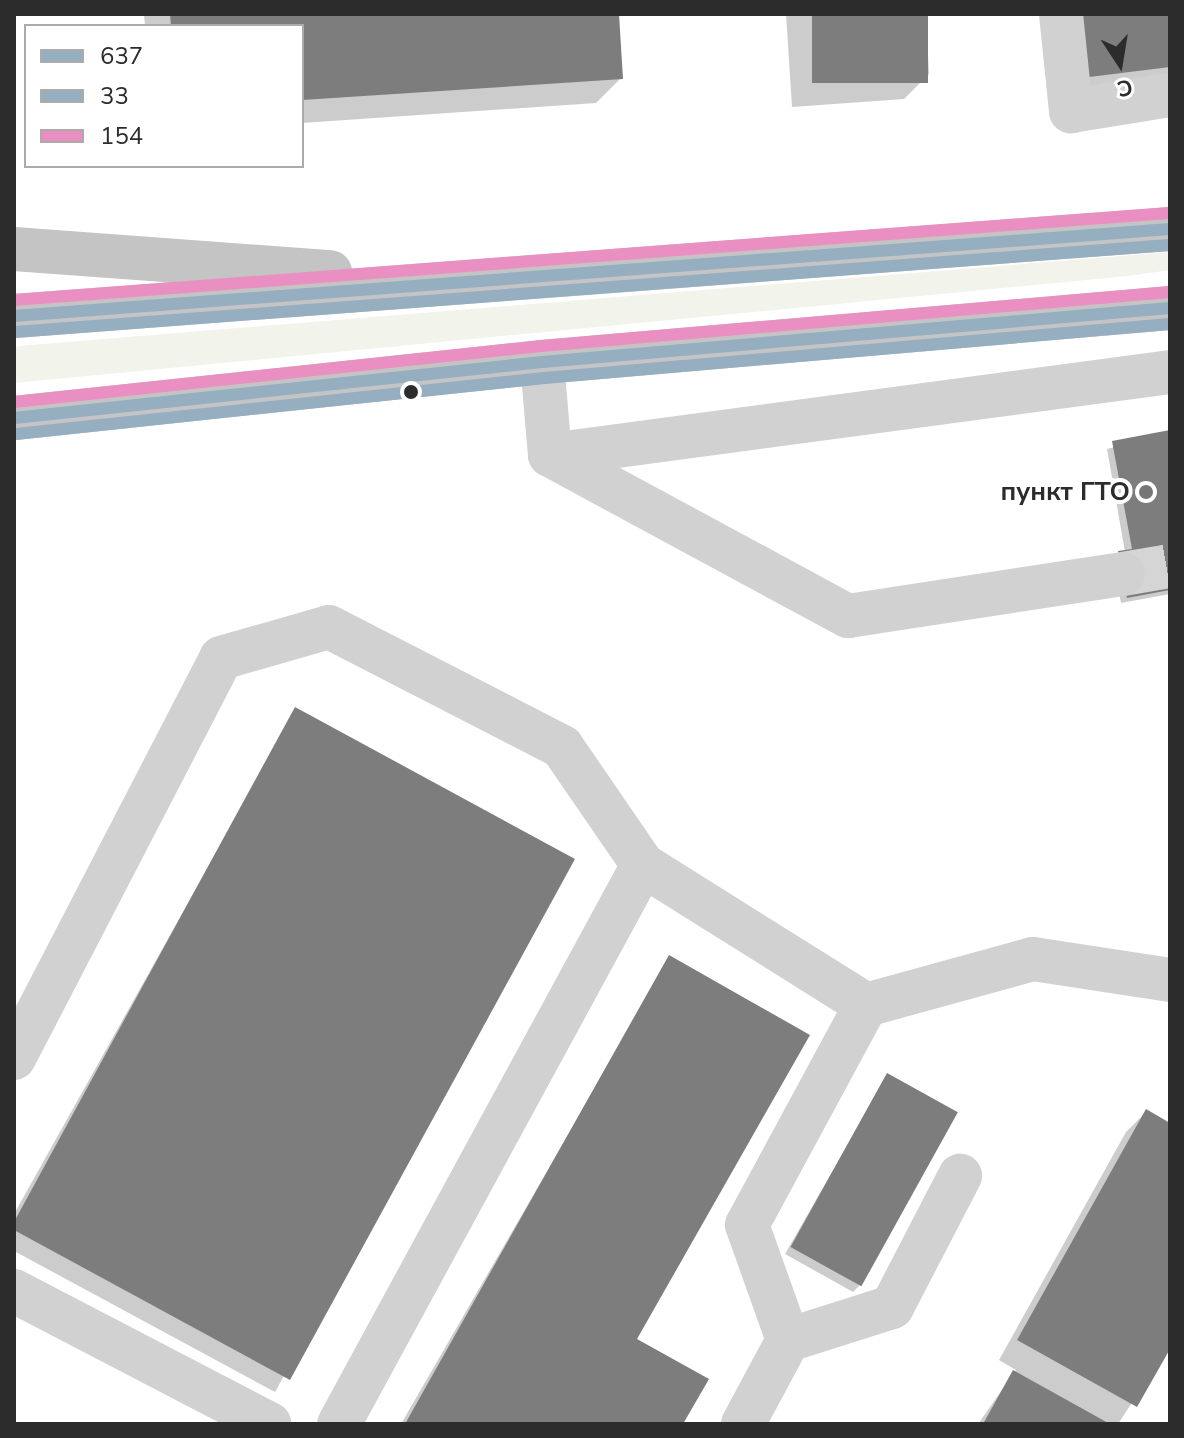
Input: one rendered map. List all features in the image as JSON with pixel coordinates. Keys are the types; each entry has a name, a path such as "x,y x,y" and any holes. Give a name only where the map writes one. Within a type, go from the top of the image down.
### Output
{"main road":[{"path":"14,316 1170,229"},
{"path":"14,249 472,282"},
{"path":"14,418 542,362 1170,308"}],"lane":[{"path":"1061,14 1071,111 1170,95"},
{"path":"542,362 550,455"},
{"path":"550,455 1170,372"},
{"path":"550,455 848,616 1123,574"},
{"path":"14,1058 221,658 329,627 562,747 643,865 866,1005"},
{"path":"339,1424 643,865"},
{"path":"788,1340 747,1225 866,1005 1033,959 1170,980"},
{"path":"743,1424 788,1340 892,1307 960,1176"},
{"path":"14,1291 269,1424"}],"shaded area":[{"path":"1170,252 1170,270 1128,276 14,383 14,347 30,345"}],"building":[{"path":"170,14 619,14 623,79 304,100 304,24 171,24"},
{"path":"812,14 928,14 928,83 812,83"},
{"path":"1082,14 1170,14 1170,67 1089,77"},
{"name":"пункт ГТО","path":"1170,430 1170,590 1127,598 1118,551 1132,549 1112,441"},
{"path":"295,707 575,859 290,1380 14,1230 14,1222"},
{"path":"669,955 810,1035 637,1339 709,1379 683,1424 405,1424"},
{"path":"887,1073 958,1112 861,1286 791,1247"},
{"path":"1146,1109 1170,1123 1170,1349 1137,1407 1017,1340"},
{"path":"1013,1370 1110,1424 983,1424"}],"tunnel":[{"path":"1123,574 1170,566"}],"transit line":[{"name":"154","path":"14,300 1169,213"},
{"name":"637","path":"14,316 1170,229"},
{"name":"33","path":"15,332 1170,245"},
{"name":"154","path":"14,402 541,346 1169,292"},
{"name":"637","path":"14,418 542,362 1170,308"},
{"name":"33","path":"16,434 544,378 1170,324"}],"place":[{"name":"пункт ГТО","path":"1146,492"}]}
